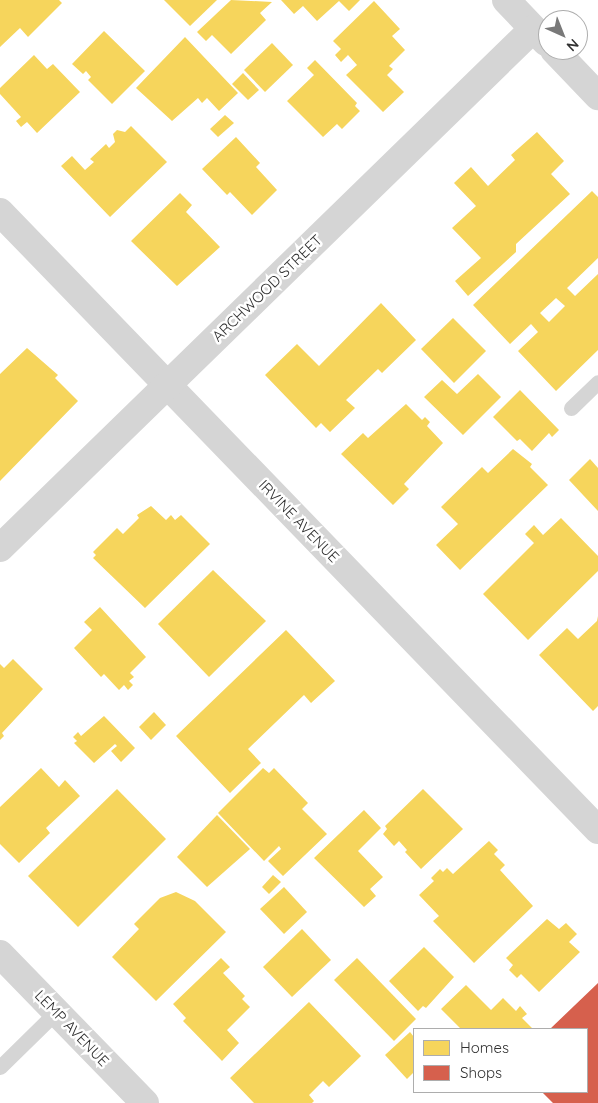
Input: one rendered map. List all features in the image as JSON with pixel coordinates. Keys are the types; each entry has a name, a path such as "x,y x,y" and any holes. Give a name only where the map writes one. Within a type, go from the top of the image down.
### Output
{"street":[{"path":"506,0 538,33"},
{"name":"ARCHWOOD STREET","path":"0,548 168,385 538,39"},
{"path":"564,60 598,96"},
{"name":"IRVINE AVENUE","path":"0,212 598,830"},
{"name":"LEMP AVENUE","path":"0,954 145,1103"}],"lane":[{"path":"571,408 598,382"},
{"path":"0,1067 56,1012"}],"building: Homes":[{"path":"0,0 59,0 62,3 28,37 20,28 0,47"},
{"path":"164,0 217,0 190,26"},
{"path":"231,0 272,2 260,13 266,20 231,54 212,35 206,41 197,32"},
{"path":"281,0 360,0 349,11 339,1 317,21 303,6 294,14"},
{"path":"374,1 400,29 392,36 405,50 389,66 393,69 387,75 404,92 383,112 346,75 357,65 348,55 341,62 335,55 341,49 333,41"},
{"path":"104,31 145,71 112,104 88,80 91,77 86,71 83,74 72,64"},
{"path":"185,37 238,93 219,111 207,98 202,103 198,98 172,121 136,88"},
{"path":"272,43 293,65 265,92 244,70"},
{"path":"34,55 47,69 53,64 80,92 37,133 27,122 21,127 16,121 21,117 0,94 0,88"},
{"path":"315,60 357,103 355,106 360,111 342,129 337,124 323,137 287,101 314,75 307,68"},
{"path":"243,73 259,90 248,100 232,84"},
{"path":"225,115 234,123 218,137 210,129"},
{"path":"131,126 167,162 110,217 61,166 72,156 85,170 94,162 90,159 106,144 109,148 115,142 113,134 117,130 125,132"},
{"path":"537,132 564,161 551,174 570,194 516,244 516,252 468,296 455,281 481,258 452,228 476,206 454,183 471,167 488,186 515,160 511,155"},
{"path":"236,137 260,163 256,167 277,190 252,215 230,192 227,195 202,169"},
{"path":"592,191 598,197 598,258 567,288 575,296 598,274 598,350 556,391 518,351 538,332 531,324 510,344 473,305","holes":["556,298 565,306 549,322 540,313"]},
{"path":"180,193 192,205 186,212 220,247 177,286 131,241"},
{"path":"381,303 416,340 382,373 378,369 346,400 355,408 330,432 321,423 316,428 265,375 297,344 319,366"},
{"path":"453,318 486,351 454,383 421,349"},
{"path":"27,348 58,375 55,378 78,401 0,481 0,374"},
{"path":"478,374 501,397 463,435 424,397 442,380 457,394"},
{"path":"520,390 559,430 552,437 549,433 532,451 520,439 517,441 493,417"},
{"path":"406,404 422,420 425,417 430,422 427,426 443,443 404,484 409,489 393,505 341,454 363,433 368,438"},
{"path":"513,449 532,464 530,467 548,485 460,570 436,545 458,524 441,507 482,467 488,473"},
{"path":"590,459 598,468 598,511 569,480"},
{"path":"151,506 166,520 171,515 175,520 181,515 210,544 145,608 93,558 96,555 93,552 117,528 123,534 139,518 137,515"},
{"path":"561,518 598,556 598,571 528,640 483,594 534,543 525,534 534,525 543,535"},
{"path":"213,570 266,621 209,677 158,624"},
{"path":"100,607 146,657 130,673 134,677 129,681 133,685 128,690 124,685 119,690 104,674 101,677 74,648 92,630 84,622"},
{"path":"598,616 598,706 593,711 539,655 567,628 578,639 597,621"},
{"path":"286,630 335,681 311,703 304,695 248,749 261,763 230,793 176,736"},
{"path":"13,659 43,689 2,733 4,736 0,740 0,664 4,668"},
{"path":"154,712 166,725 151,740 139,727"},
{"path":"104,716 135,748 121,762 111,751 117,746 115,744 94,763 74,743 77,741 73,737 78,732 81,736"},
{"path":"41,768 59,787 65,780 80,796 46,828 50,833 19,863 0,844 0,807"},
{"path":"263,768 269,773 274,768 308,803 302,809 327,834 283,876 268,861 281,849 279,846 264,861 218,813"},
{"path":"117,789 166,839 78,927 28,876"},
{"path":"423,789 463,829 421,869 405,852 407,850 399,841 394,846 383,834 387,829 385,826"},
{"path":"364,810 381,828 358,851 383,877 370,889 376,896 364,907 314,858"},
{"path":"217,815 250,849 207,887 177,857"},
{"path":"489,841 498,850 494,854 505,865 500,870 533,906 474,963 433,921 439,916 419,895 434,881 431,878 440,869 443,872 447,868 453,874"},
{"path":"273,875 281,882 269,894 262,887"},
{"path":"284,887 307,912 284,934 260,909"},
{"path":"176,892 195,901 226,932 156,1001 112,957 139,929 134,924 160,898"},
{"path":"547,919 559,929 566,923 577,934 569,942 580,952 539,992 521,974 517,978 509,970 513,965 506,958"},
{"path":"302,929 331,960 292,997 263,967"},
{"path":"424,947 454,977 426,1008 423,1006 418,1011 389,981"},
{"path":"221,958 230,967 223,973 245,996 242,999 250,1007 227,1030 239,1043 222,1061 183,1021 186,1018 173,1004"},
{"path":"357,958 416,1019 394,1041 334,980"},
{"path":"466,985 491,1010 503,998 516,1011 520,1006 527,1014 522,1018 532,1028 460,1028 441,1009"},
{"path":"309,1002 361,1056 329,1087 323,1081 309,1095 314,1101 312,1103 254,1103 230,1078"},
{"path":"410,1032 413,1036 413,1073 407,1079 385,1055"}],"building: Shops":[{"path":"598,983 598,1103 553,1103 543,1093 588,1093 588,1028 551,1028"}]}
